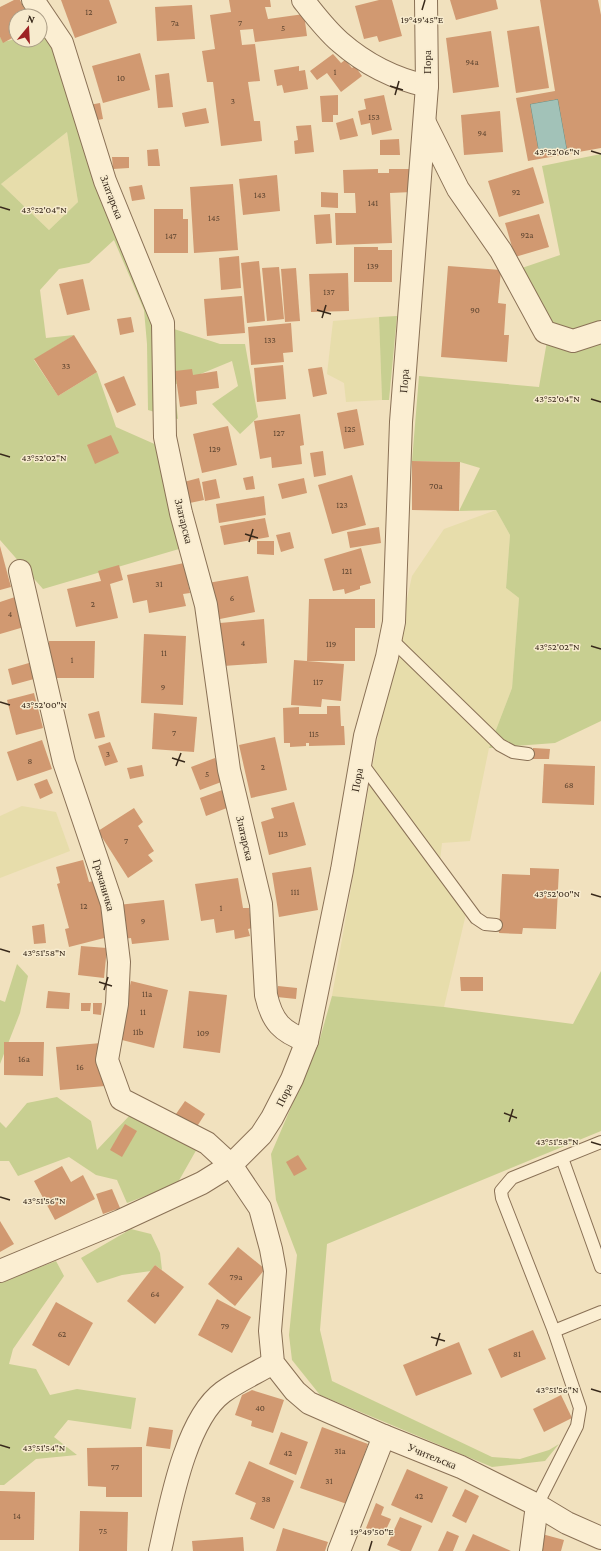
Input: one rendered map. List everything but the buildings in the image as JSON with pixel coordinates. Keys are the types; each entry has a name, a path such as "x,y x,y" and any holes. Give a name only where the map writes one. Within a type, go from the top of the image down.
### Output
{"street":[{"name":"Златарска","path":"33,0 62,43 105,181 163,323 165,438 182,513 206,605 229,770 261,904 266,995 269,1009 276,1022 285,1031 307,1041"},
{"path":"302,0 339,41 361,58 410,82 427,86"},
{"name":"Пора","path":"0,1271 120,1221 202,1183 231,1165 261,1135 272,1118 292,1080 307,1041 340,878 360,761 370,714 391,639 396,601 401,422 427,86 426,0"},
{"name":"Пора","path":"425,123 458,189 501,251 545,332 573,341 601,332"},
{"name":"Грачаничка","path":"20,571 64,762 112,904 119,962 117,1004 107,1060 121,1099 207,1143 231,1165"},
{"path":"160,1551 183,1460 196,1426 214,1400 222,1392 272,1363 270,1331 275,1271 271,1249 260,1208 231,1165"},
{"name":"Учитељска","path":"272,1363 294,1392 309,1402 384,1436 461,1467 537,1506 566,1523 601,1538"},
{"path":"339,1551 384,1436"},
{"path":"531,1551 537,1506"}],"lane":[{"path":"391,639 500,745 513,752 528,754"},
{"name":"Пора","path":"360,761 476,918 485,924 496,925"},
{"path":"537,1506 579,1419 578,1400 554,1331 502,1198 501,1191 512,1178 601,1142"},
{"path":"562,1158 601,1267"},
{"path":"554,1331 601,1312"}],"shaded area":[{"path":"67,132 78,202 49,230 1,184"},
{"path":"379,317 382,400 346,402 344,383 327,374 333,321"},
{"path":"496,510 510,535 506,588 519,598 512,688 489,748 470,841 442,843 438,879 470,897 444,1007 332,996 381,718 412,576 444,529"},
{"path":"22,806 56,812 70,851 0,878 0,816"}],"green space":[{"path":"0,37 3,42 8,41 8,48 48,48 48,38 171,328 220,344 245,344 258,417 240,434 212,404 238,386 232,361 174,385 178,419 148,410 147,344 144,310 114,240 89,263 59,269 40,290 46,338 74,335 34,360 58,396 97,372 116,427 159,446 179,549 43,589 0,540","holes":["67,132 78,202 49,230 1,184"]},
{"path":"601,154 601,721 555,743 489,748 512,688 519,598 506,588 510,535 496,510 459,511 480,468 460,462 412,461 419,376 539,387 550,324 519,269 560,255 542,166"},
{"path":"397,316 389,400 382,400 379,317"},
{"path":"17,964 28,976 20,1013 0,1064 0,1000 5,1002"},
{"path":"601,971 601,1131 327,1244 320,1330 332,1381 492,1457 520,1459 549,1450 559,1444 545,1461 492,1467 320,1395 292,1360 289,1335 297,1255 276,1200 271,1154 319,1042 332,996 444,1007 573,1024"},
{"path":"57,1097 91,1121 97,1150 131,1114 198,1147 177,1184 127,1203 117,1180 96,1175 69,1157 18,1176 9,1161 0,1161 0,1122 6,1128 27,1103"},
{"path":"131,1229 151,1234 160,1253 162,1270 155,1265 151,1271 122,1275 97,1283 81,1258"},
{"path":"56,1261 64,1276 13,1349 9,1364 36,1369 50,1395 77,1389 136,1398 131,1429 68,1420 54,1437 77,1455 36,1459 4,1485 0,1485 0,1283"}],"water":[{"path":"558,99 567,149 539,154 530,104"}]}
